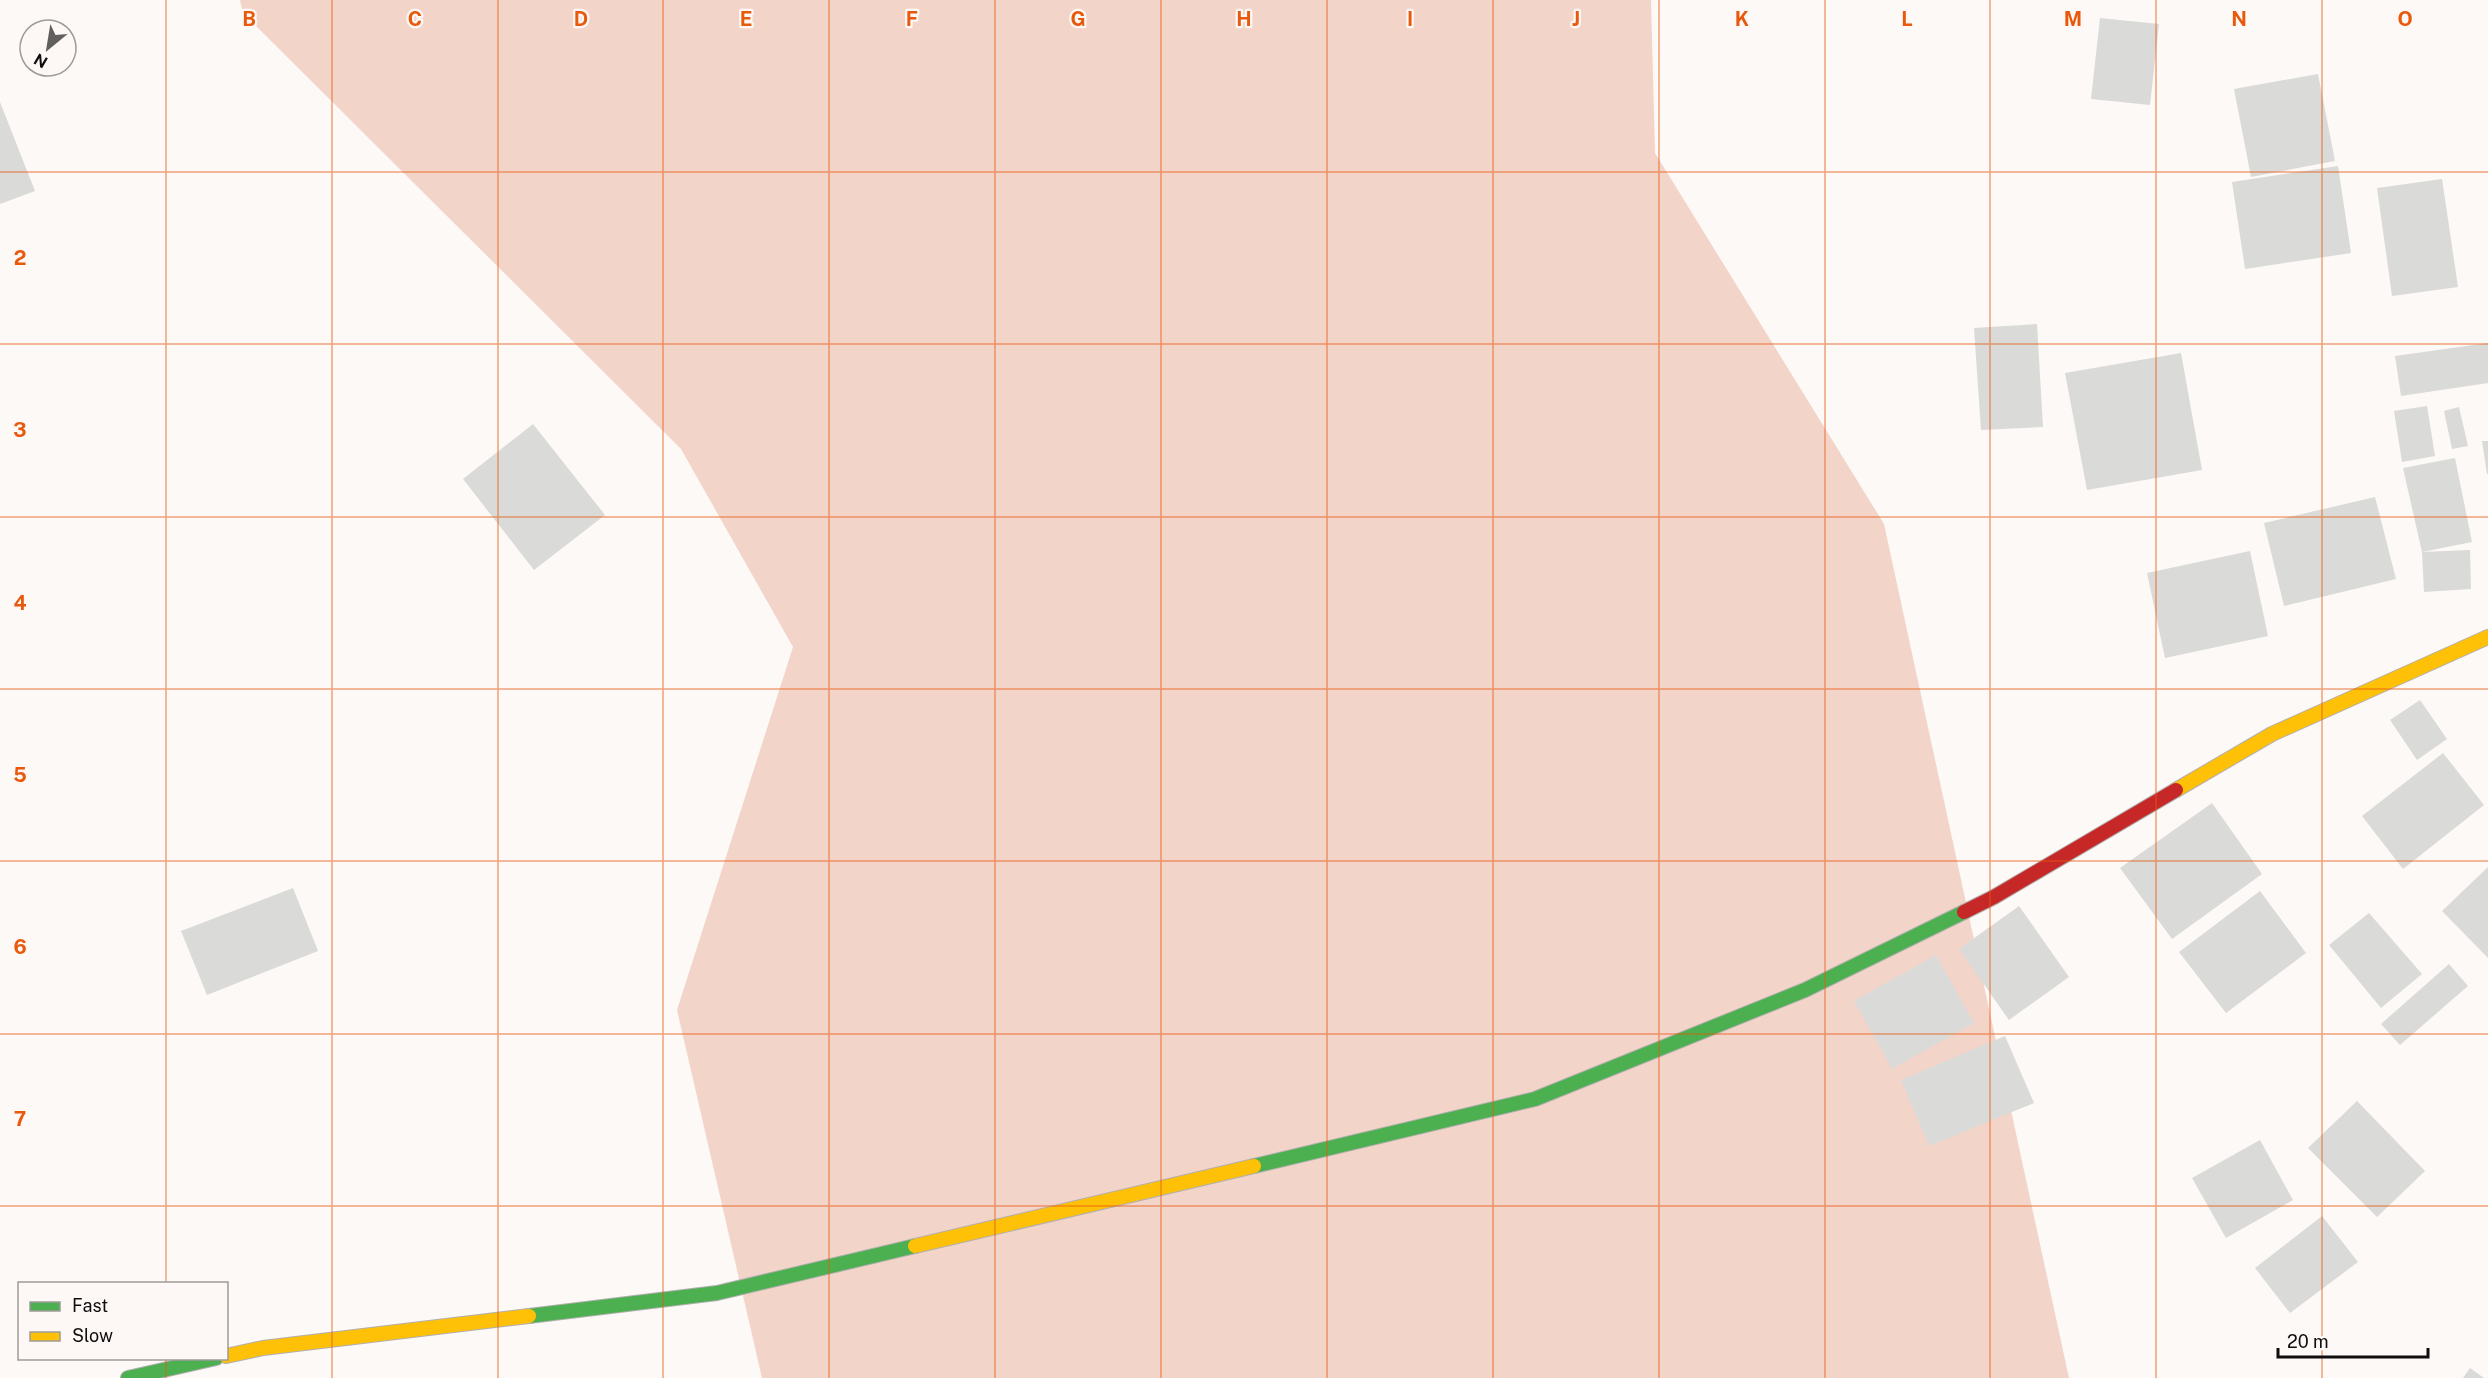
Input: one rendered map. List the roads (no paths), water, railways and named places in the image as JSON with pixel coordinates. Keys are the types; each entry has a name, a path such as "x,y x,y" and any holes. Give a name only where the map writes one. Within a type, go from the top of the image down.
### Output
{"street":[{"path":"228,1356 263,1348 717,1293 1535,1099 1805,990 1994,897 2272,734 2488,637"},
{"path":"128,1378 211,1360"}]}
